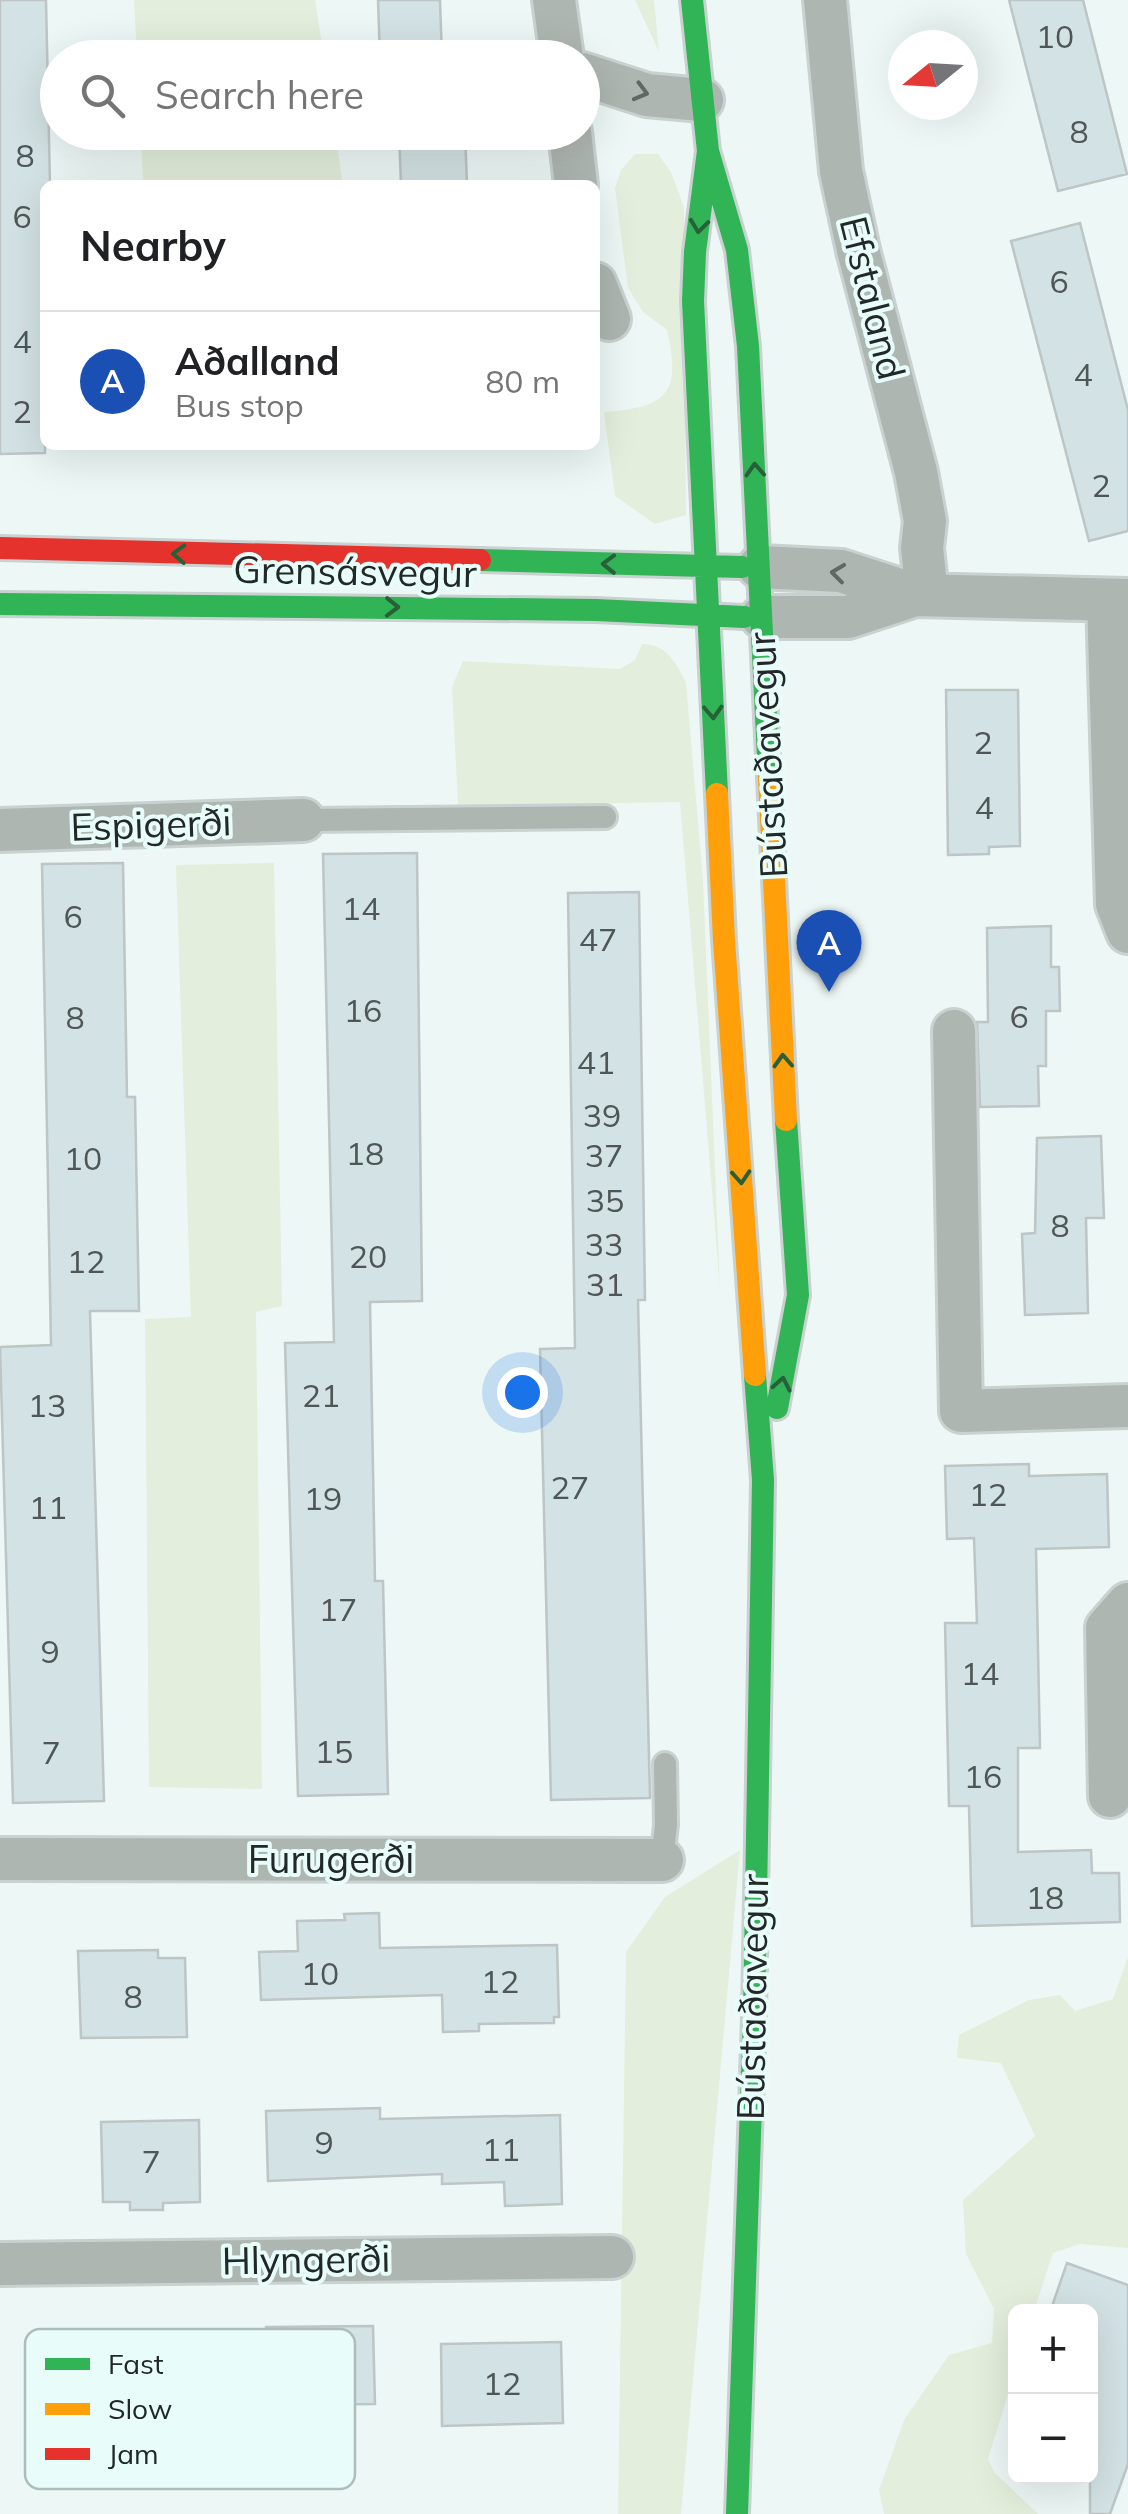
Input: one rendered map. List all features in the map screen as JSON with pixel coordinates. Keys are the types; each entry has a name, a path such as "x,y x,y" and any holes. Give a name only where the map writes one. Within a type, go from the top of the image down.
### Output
{"main road":[{"name":"Bústaðavegur","path":"692,0 708,152 736,250 748,346 798,1295 763,1480"},
{"name":"Bústaðavegur","path":"708,152 694,301 724,940 763,1480 754,2016 736,2514"},
{"name":"Grensásvegur","path":"0,548 759,567"},
{"name":"Grensásvegur","path":"0,604 577,610 762,618"}],"street":[{"path":"554,0 560,40"},
{"name":"Efstaland","path":"825,0 841,171 925,520 921,595"},
{"path":"600,80 648,95 702,100"},
{"path":"572,150 575,180"},
{"path":"759,567 841,572 921,595 1118,600 1117,904 1128,932"},
{"path":"762,618 848,617 921,595"},
{"name":"Espigerði","path":"0,830 303,820"},
{"path":"954,1032 961,1411 1128,1406"},
{"path":"1110,1796 1107,1628 1128,1604"},
{"name":"Furugerði","path":"0,1859 662,1860"},
{"name":"Hlyngerði","path":"0,2264 612,2257"}],"lane":[{"path":"303,820 605,817"},
{"path":"662,1860 666,1764"}],"green space":[{"path":"134,0 315,0 321,40 136,40"},
{"path":"635,0 654,0 659,52"},
{"path":"142,150 338,150 342,180 143,180"},
{"path":"635,154 658,154 671,172 684,207 686,515 655,524 615,496 604,412 655,401 664,394 672,370 667,330 643,312 628,288 615,188 621,170"},
{"path":"642,644 664,651 686,682 703,881 720,1289 680,802 458,806 452,687 463,661 620,669 635,660"},
{"path":"274,863 282,1306 256,1312 262,1789 149,1787 145,1319 191,1317 176,865"},
{"path":"740,1850 681,2514 618,2514 626,1952 665,1897"},
{"path":"1128,1957 1128,2248 1080,2244 1053,2253 1036,2304 1008,2304 1008,2395 988,2459 994,2472 1038,2514 884,2514 879,2490 904,2420 949,2355 992,2343 994,2309 966,2254 963,2200 1035,2136 1001,2063 957,2058 959,2035 1029,2000 1060,1995 1075,2011 1113,1999"}],"building":[{"path":"0,0 46,0 47,40 40,40 40,150 49,150 50,180 40,180 40,450 45,453 0,454"},
{"path":"378,0 440,0 441,40 379,40"},
{"path":"1009,0 1083,0 1127,174 1058,191"},
{"path":"400,150 466,150 467,180 401,180"},
{"path":"1080,223 1128,410 1128,531 1089,541 1011,241"},
{"path":"946,690 1018,690 1020,846 989,847 989,854 948,855"},
{"path":"417,853 422,1301 370,1302 375,1581 383,1581 388,1794 298,1796 285,1343 334,1342 323,854"},
{"path":"123,863 127,1097 135,1097 139,1311 90,1311 104,1801 13,1803 0,1347 51,1345 42,864"},
{"path":"639,892 645,1300 638,1300 650,1798 551,1800 540,1349 575,1348 568,893"},
{"path":"1051,926 1051,967 1059,967 1060,1011 1046,1011 1046,1066 1038,1066 1039,1106 980,1107 977,1022 988,1022 987,928"},
{"path":"1101,1136 1104,1218 1086,1218 1088,1313 1025,1315 1022,1234 1035,1233 1037,1138"},
{"path":"1029,1464 1029,1476 1107,1474 1109,1547 1036,1549 1040,1748 1018,1748 1018,1852 1091,1850 1092,1873 1119,1873 1120,1922 972,1926 969,1806 949,1806 945,1623 977,1623 974,1538 947,1539 945,1466"},
{"path":"379,1913 380,1948 557,1945 559,2017 554,2017 554,2023 479,2024 479,2031 443,2032 442,1995 261,2000 259,1952 298,1951 297,1921 345,1920 344,1914"},
{"path":"158,1950 158,1958 185,1958 187,2037 81,2038 78,1951"},
{"path":"380,2108 380,2119 560,2115 562,2204 505,2206 504,2182 442,2184 442,2174 268,2181 266,2111"},
{"path":"199,2120 200,2202 163,2203 163,2210 130,2210 130,2202 103,2202 101,2122"},
{"path":"1067,2263 1128,2285 1128,2464 1110,2514 1090,2514 1090,2484 1098,2484 1098,2304 1053,2304"},
{"path":"373,2326 375,2404 355,2404 355,2329 266,2327"},
{"path":"561,2342 563,2423 442,2426 441,2344"}],"traffic: fast":[{"path":"692,0 708,151 737,250 748,346 769,778"},
{"path":"708,151 693,301 717,794"},
{"path":"480,560 742,567"},
{"path":"0,604 596,610 744,617"},
{"path":"777,1408 798,1295 786,1120"},
{"path":"737,2514 754,2017 763,1480 755,1375"}],"traffic: slow":[{"path":"769,778 786,1120"},
{"path":"717,794 755,1375"}],"traffic: jam":[{"path":"0,548 480,560"}],"place":[{"name":"Aðalland","path":"829,992"}]}
